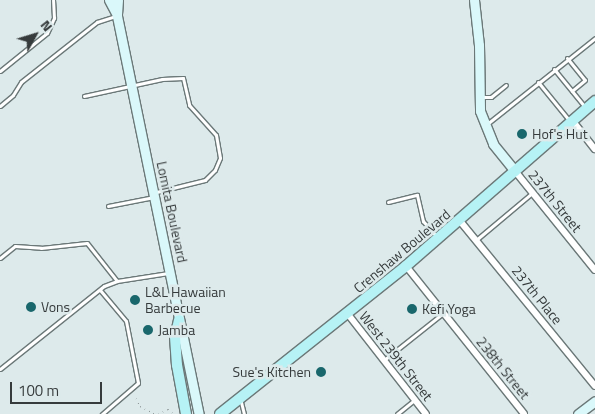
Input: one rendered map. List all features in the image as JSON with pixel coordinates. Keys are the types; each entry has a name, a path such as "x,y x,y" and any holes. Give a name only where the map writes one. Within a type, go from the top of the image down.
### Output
{"main road":[{"name":"Lomita Boulevard","path":"108,0 117,16"},
{"name":"Lomita Boulevard","path":"118,0 117,16 199,414"},
{"path":"474,0 480,111 493,144 515,171"},
{"name":"Crenshaw Boulevard","path":"220,414 439,239 595,101"},
{"path":"179,320 176,336 177,365 186,414"},
{"path":"578,414 595,400"}],"street":[{"path":"571,121 595,149"},
{"name":"237th Street","path":"515,171 595,270"},
{"name":"237th Place","path":"460,221 595,386"},
{"name":"238th Street","path":"406,266 524,414"},
{"name":"West 239th Street","path":"347,313 426,414"}],"lane":[{"path":"0,71 47,33 54,18 52,0"},
{"path":"0,106 13,96 21,82 97,22 117,16"},
{"path":"486,125 567,58 595,38"},
{"path":"567,58 585,80 572,92"},
{"path":"554,69 586,109"},
{"path":"84,96 162,79 183,78 189,105 214,131 218,142 220,158 215,170 205,180 108,206"},
{"path":"538,82 571,121"},
{"path":"480,97 491,97 506,85"},
{"path":"476,240 532,193"},
{"path":"388,202 416,195 423,221 439,239"},
{"path":"0,258 15,246 41,248 87,243 117,281"},
{"path":"0,369 100,290 117,281 170,272"},
{"path":"100,290 128,325 138,383 102,414"},
{"path":"384,360 443,312"},
{"path":"240,398 244,414"},
{"path":"397,414 415,400"}],"path":[{"path":"136,398 140,406 154,414"},
{"path":"158,414 168,409 174,414"}],"place":[{"name":"Hof's Hut","path":"522,134"},
{"name":"L&L Hawaiian Barbecue","path":"135,300"},
{"name":"Vons","path":"31,307"},
{"name":"Kefi Yoga","path":"412,309"},
{"name":"Jamba","path":"148,330"},
{"name":"Sue's Kitchen","path":"321,372"}]}
